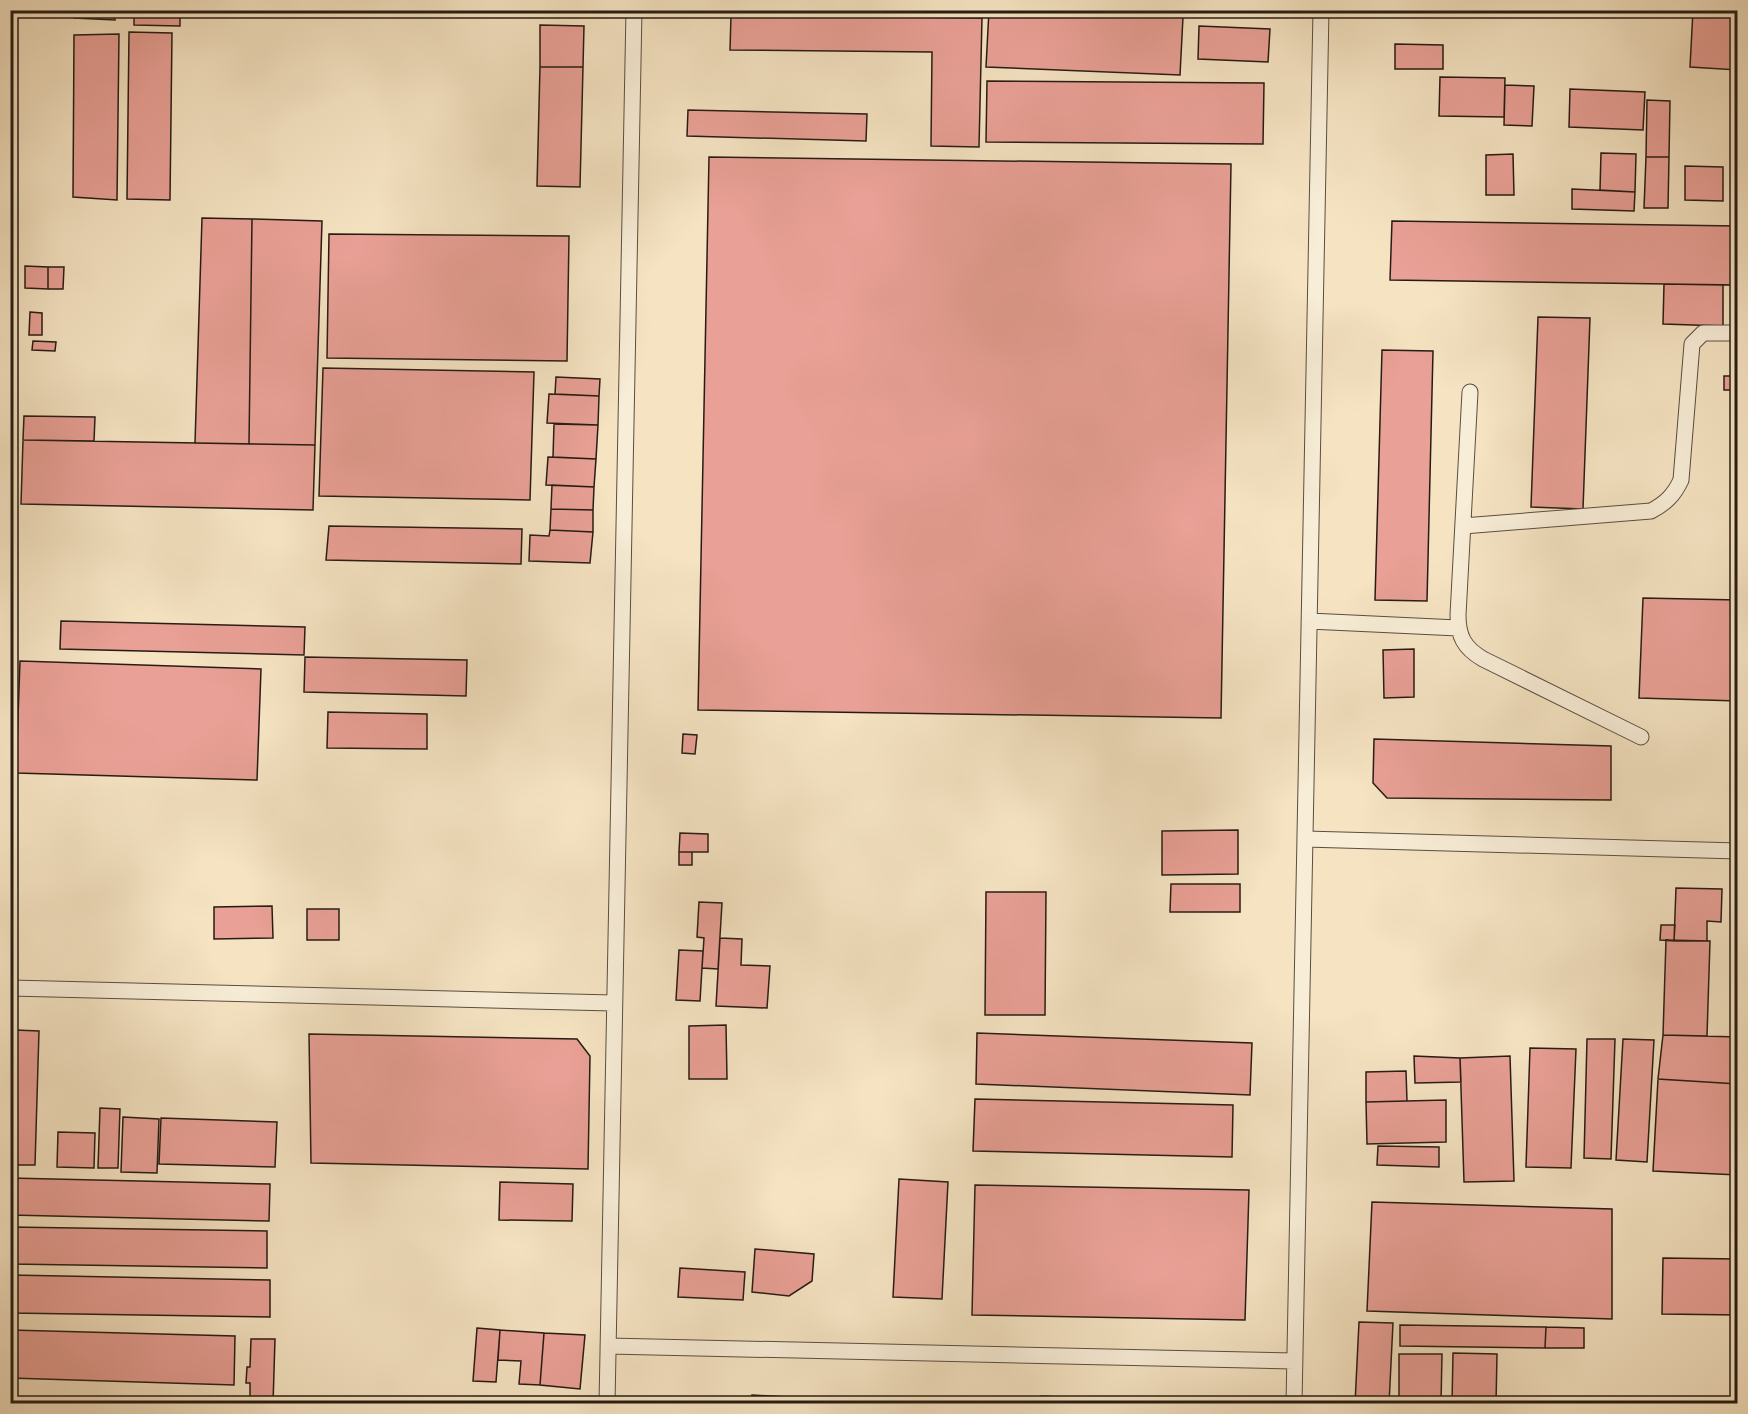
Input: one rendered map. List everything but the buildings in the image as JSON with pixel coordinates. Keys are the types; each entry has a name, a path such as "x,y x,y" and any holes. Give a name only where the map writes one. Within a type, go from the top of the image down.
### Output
{"lane":[{"path":"607,1404 634,10"},
{"path":"1294,1404 1321,10"},
{"path":"1463,526 1651,511 1664,504 1675,493 1681,480 1692,344 1703,333 1737,333"},
{"path":"1470,392 1458,628 1462,642 1471,652 1483,659 1641,737"},
{"path":"1309,621 1458,628"},
{"path":"1305,839 1737,851"},
{"path":"10,988 614,1003"},
{"path":"608,1346 1294,1360"}]}
